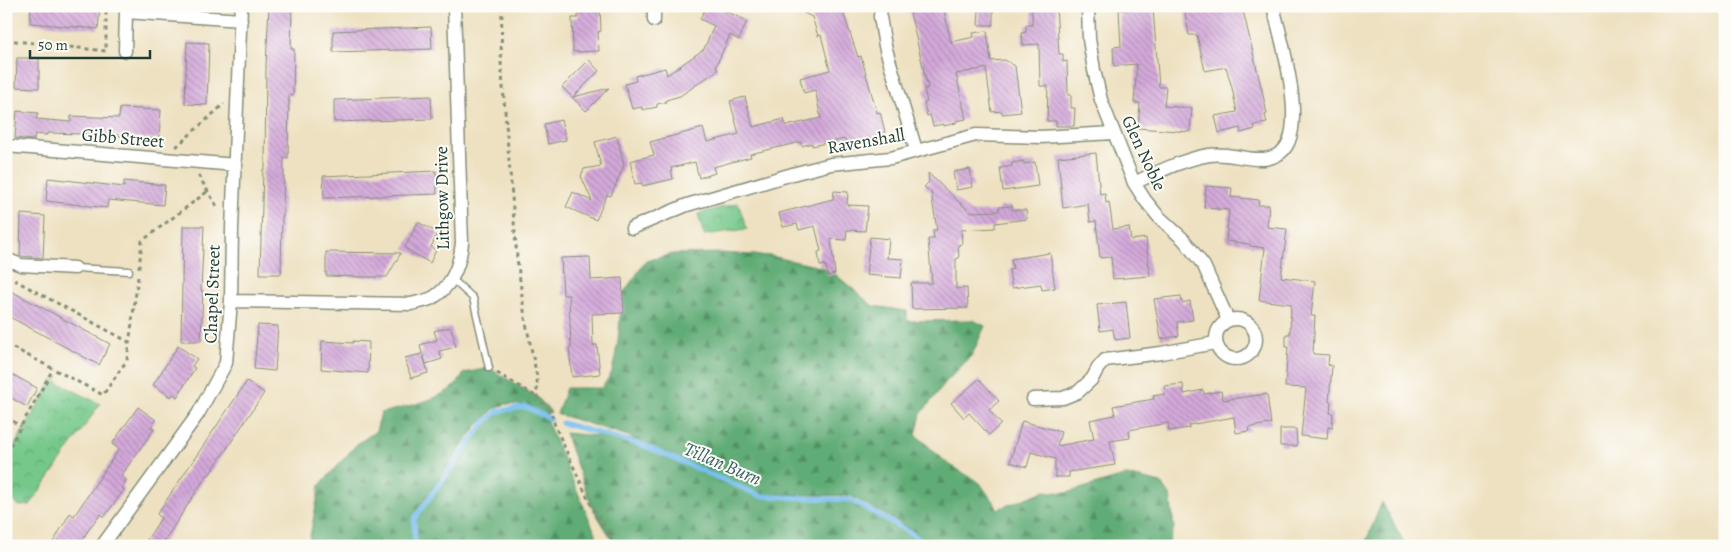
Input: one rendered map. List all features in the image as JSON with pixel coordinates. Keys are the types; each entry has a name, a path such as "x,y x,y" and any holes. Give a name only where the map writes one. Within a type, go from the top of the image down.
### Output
{"street":[{"name":"Chapel Street","path":"102,546 198,414 226,363 231,301 241,6"},
{"name":"Lithgow Drive","path":"231,301 411,304 434,297 452,279 460,260 462,243 454,6"},
{"path":"654,6 654,20"},
{"path":"881,6 880,17 885,46 916,150"},
{"name":"Glen Noble","path":"1088,6 1094,70 1101,100 1134,183 1158,216 1184,240 1204,266 1228,320"},
{"path":"1134,183 1173,166 1210,155 1264,159 1277,156 1285,150 1293,128 1293,100 1273,6"},
{"path":"125,51 126,12 241,20"},
{"name":"Ravenshall","path":"632,228 687,205 796,173 831,164 891,158 976,135 1040,136 1114,133"},
{"name":"Gibb Street","path":"6,146 236,165"},
{"path":"6,259 21,265 75,268"},
{"path":"1242,319 1253,327 1256,340 1252,352 1241,359 1234,360 1222,354 1216,343 1218,329 1228,320 1242,319"},
{"path":"1033,400 1063,398 1078,392 1092,379 1105,360 1161,353 1216,343"}],"lane":[{"path":"75,268 129,271"},
{"path":"452,279 473,298 489,368"}],"path":[{"path":"6,40 106,51 106,10 103,6"},
{"path":"502,6 501,62 517,258 525,318 537,377 538,397"},
{"path":"162,159 238,92"},
{"path":"190,161 232,228"},
{"path":"6,344 103,395 127,360 142,241 208,191"},
{"path":"6,276 129,342"},
{"path":"6,453 8,446 53,368"},
{"path":"489,368 538,397 551,412 555,426 589,501 616,546"},
{"path":"6,417 21,426"}],"green space":[{"path":"738,203 747,229 704,235 698,214"},
{"path":"721,253 771,256 829,269 873,306 907,311 907,321 973,320 985,326 972,355 945,383 921,414 916,435 947,463 980,483 998,509 1044,491 1066,493 1124,476 1161,483 1170,495 1174,528 1168,546 616,546 592,507 565,433 641,440 557,414 566,388 602,388 612,372 618,341 622,295 646,261 673,254","holes":["777,494 851,496 914,531 851,500"]},
{"path":"489,368 537,397 551,412 545,415 529,406 506,404 494,409 476,427 412,517 414,546 308,546 320,485 356,445 376,431 381,413 416,404 440,395 458,382 464,373"},
{"path":"53,380 100,404 30,505 20,506 6,497 6,460"},
{"path":"528,408 546,419 597,537 605,546 415,546 414,519 484,423 499,410"},
{"path":"1382,502 1406,546 1364,546"}],"building":[{"path":"31,6 100,8 98,29 30,23"},
{"path":"269,6 292,6 291,49 294,49 293,96 289,95 288,158 284,158 281,274 260,274"},
{"path":"578,6 600,6 601,31 598,32 599,51 573,52 572,18 578,18"},
{"path":"706,6 715,6 747,21 739,40 730,35 716,66 718,70 680,96 657,104 657,107 642,110 642,107 632,109 625,84 636,81 635,76 665,68 667,75 704,49 714,26 700,19"},
{"path":"790,6 841,6 858,57 861,56 877,113 880,112 885,132 883,133 884,136 848,144 845,139 812,146 812,143 802,146 801,142 750,154 751,157 713,167 715,173 699,178 695,162 671,168 673,179 642,186 642,183 635,184 630,161 654,155 650,142 703,128 707,142 739,134 730,101 745,97 753,127 784,119 786,126 821,118 815,90 804,93 800,78 830,70 821,35 818,36 812,17"},
{"path":"917,6 943,6 951,42 974,37 973,33 987,31 991,61 1005,60 1015,66 1021,112 1002,114 1002,111 992,112 986,68 956,74 966,119 944,126 944,124 933,126 930,115 927,116 924,103 927,102 924,89 928,88 909,8"},
{"path":"1032,6 1056,6 1059,54 1063,54 1063,62 1067,61 1068,95 1071,95 1071,108 1075,108 1074,126 1056,126 1056,121 1047,121 1048,86 1040,86 1039,44 1023,45 1022,33 1026,32 1026,25 1032,25"},
{"path":"1184,6 1242,6 1263,95 1267,123 1254,125 1255,129 1241,133 1240,128 1219,133 1215,116 1237,112 1232,88 1226,67 1205,71 1197,35 1189,35"},
{"path":"1153,8 1159,87 1166,87 1164,106 1192,108 1190,132 1138,128 1140,103 1134,103 1137,64 1114,66 1113,47 1121,46 1119,10"},
{"path":"979,10 993,11 993,25 978,25"},
{"path":"431,27 432,49 333,52 333,31"},
{"path":"187,42 209,43 207,105 185,104"},
{"path":"17,58 39,58 39,88 16,87"},
{"path":"589,60 599,71 573,97 609,88 586,111 562,87"},
{"path":"431,96 432,119 334,122 334,100"},
{"path":"120,108 161,110 159,139 119,135 47,133 47,135 35,134 34,140 15,138 17,111 38,113 36,119 71,122 71,116 119,118"},
{"path":"561,120 566,140 548,144 544,124"},
{"path":"617,136 624,165 611,196 607,195 596,220 566,207 573,192 592,201 581,176 584,169 601,166 595,142"},
{"path":"1096,153 1100,194 1105,193 1106,203 1109,202 1113,229 1129,227 1131,240 1146,238 1150,276 1113,279 1111,257 1100,258 1096,221 1090,222 1088,204 1063,208 1058,157"},
{"path":"1024,161 1024,164 1035,162 1038,186 1003,191 1000,168"},
{"path":"970,169 973,187 956,190 953,172"},
{"path":"436,171 437,194 324,198 323,176"},
{"path":"928,173 970,212 999,211 999,207 1012,206 1012,210 1026,210 1027,219 995,223 995,228 961,230 962,244 958,245 959,258 956,259 956,289 967,288 968,308 912,309 911,283 932,283 928,239 934,239 933,230 937,230 931,192 924,187 929,182"},
{"path":"48,178 124,187 124,181 165,185 163,205 108,200 107,208 46,201"},
{"path":"1206,186 1232,188 1231,197 1259,200 1258,205 1269,205 1267,227 1287,229 1281,277 1315,281 1311,316 1315,316 1313,354 1329,355 1328,365 1332,366 1329,402 1331,402 1330,413 1333,413 1332,428 1328,427 1327,439 1301,436 1306,388 1285,387 1288,347 1286,347 1286,334 1290,334 1291,304 1259,300 1265,248 1226,241 1229,210 1204,208"},
{"path":"834,191 848,192 847,205 868,206 865,231 847,230 846,240 831,239 835,274 828,276 825,265 820,266 818,252 821,251 815,226 799,230 797,224 783,227 779,213 833,199"},
{"path":"21,214 45,216 43,258 20,256"},
{"path":"418,222 438,233 431,247 436,250 430,263 405,248"},
{"path":"183,226 204,226 201,341 181,341"},
{"path":"870,237 889,239 887,258 903,259 901,278 866,275"},
{"path":"326,252 401,253 387,277 365,277 326,276"},
{"path":"1050,253 1055,288 1042,290 1041,284 1012,288 1009,270 1013,269 1011,259"},
{"path":"590,257 591,280 622,278 624,313 592,314 593,345 597,345 600,374 572,377 569,348 571,348 569,295 563,295 561,258"},
{"path":"11,291 110,344 99,365 6,315 6,300"},
{"path":"1181,296 1182,303 1190,301 1193,320 1177,322 1179,336 1161,339 1154,299"},
{"path":"1126,302 1130,338 1115,340 1113,329 1100,331 1097,305"},
{"path":"258,325 278,326 275,371 254,369"},
{"path":"451,327 456,347 439,351 442,359 426,364 423,355 428,373 411,378 405,358 422,354 420,345 437,340 434,331"},
{"path":"322,341 369,342 368,373 321,369"},
{"path":"178,346 197,359 192,366 195,368 177,397 173,394 171,397 153,385"},
{"path":"6,371 37,388 27,407 6,395"},
{"path":"979,379 999,401 989,410 1001,424 989,435 969,413 964,418 951,403"},
{"path":"247,381 264,393 161,546 143,546 161,518 157,514"},
{"path":"1183,384 1184,394 1203,390 1204,394 1221,391 1223,400 1267,394 1271,424 1249,427 1250,431 1236,433 1234,417 1189,425 1189,428 1169,431 1168,423 1129,430 1130,438 1110,441 1115,465 1069,472 1069,477 1055,477 1055,459 1031,452 1027,467 1010,462 1022,421 1061,432 1057,446 1094,439 1090,420 1115,415 1113,406 1154,399 1153,396 1165,394 1164,386"},
{"path":"138,407 156,420 151,427 154,429 121,476 126,480 122,488 124,490 104,517 101,514 91,526 78,546 51,546 70,513 74,516 119,449 112,444"},
{"path":"1280,429 1296,429 1297,446 1280,446"}],"waterway":[{"name":"Tillan Burn","path":"415,546 414,519 485,422 498,411 526,407 550,419"},
{"name":"Tillan Burn","path":"562,423 642,445 761,496 851,500 914,535 924,546"}]}
